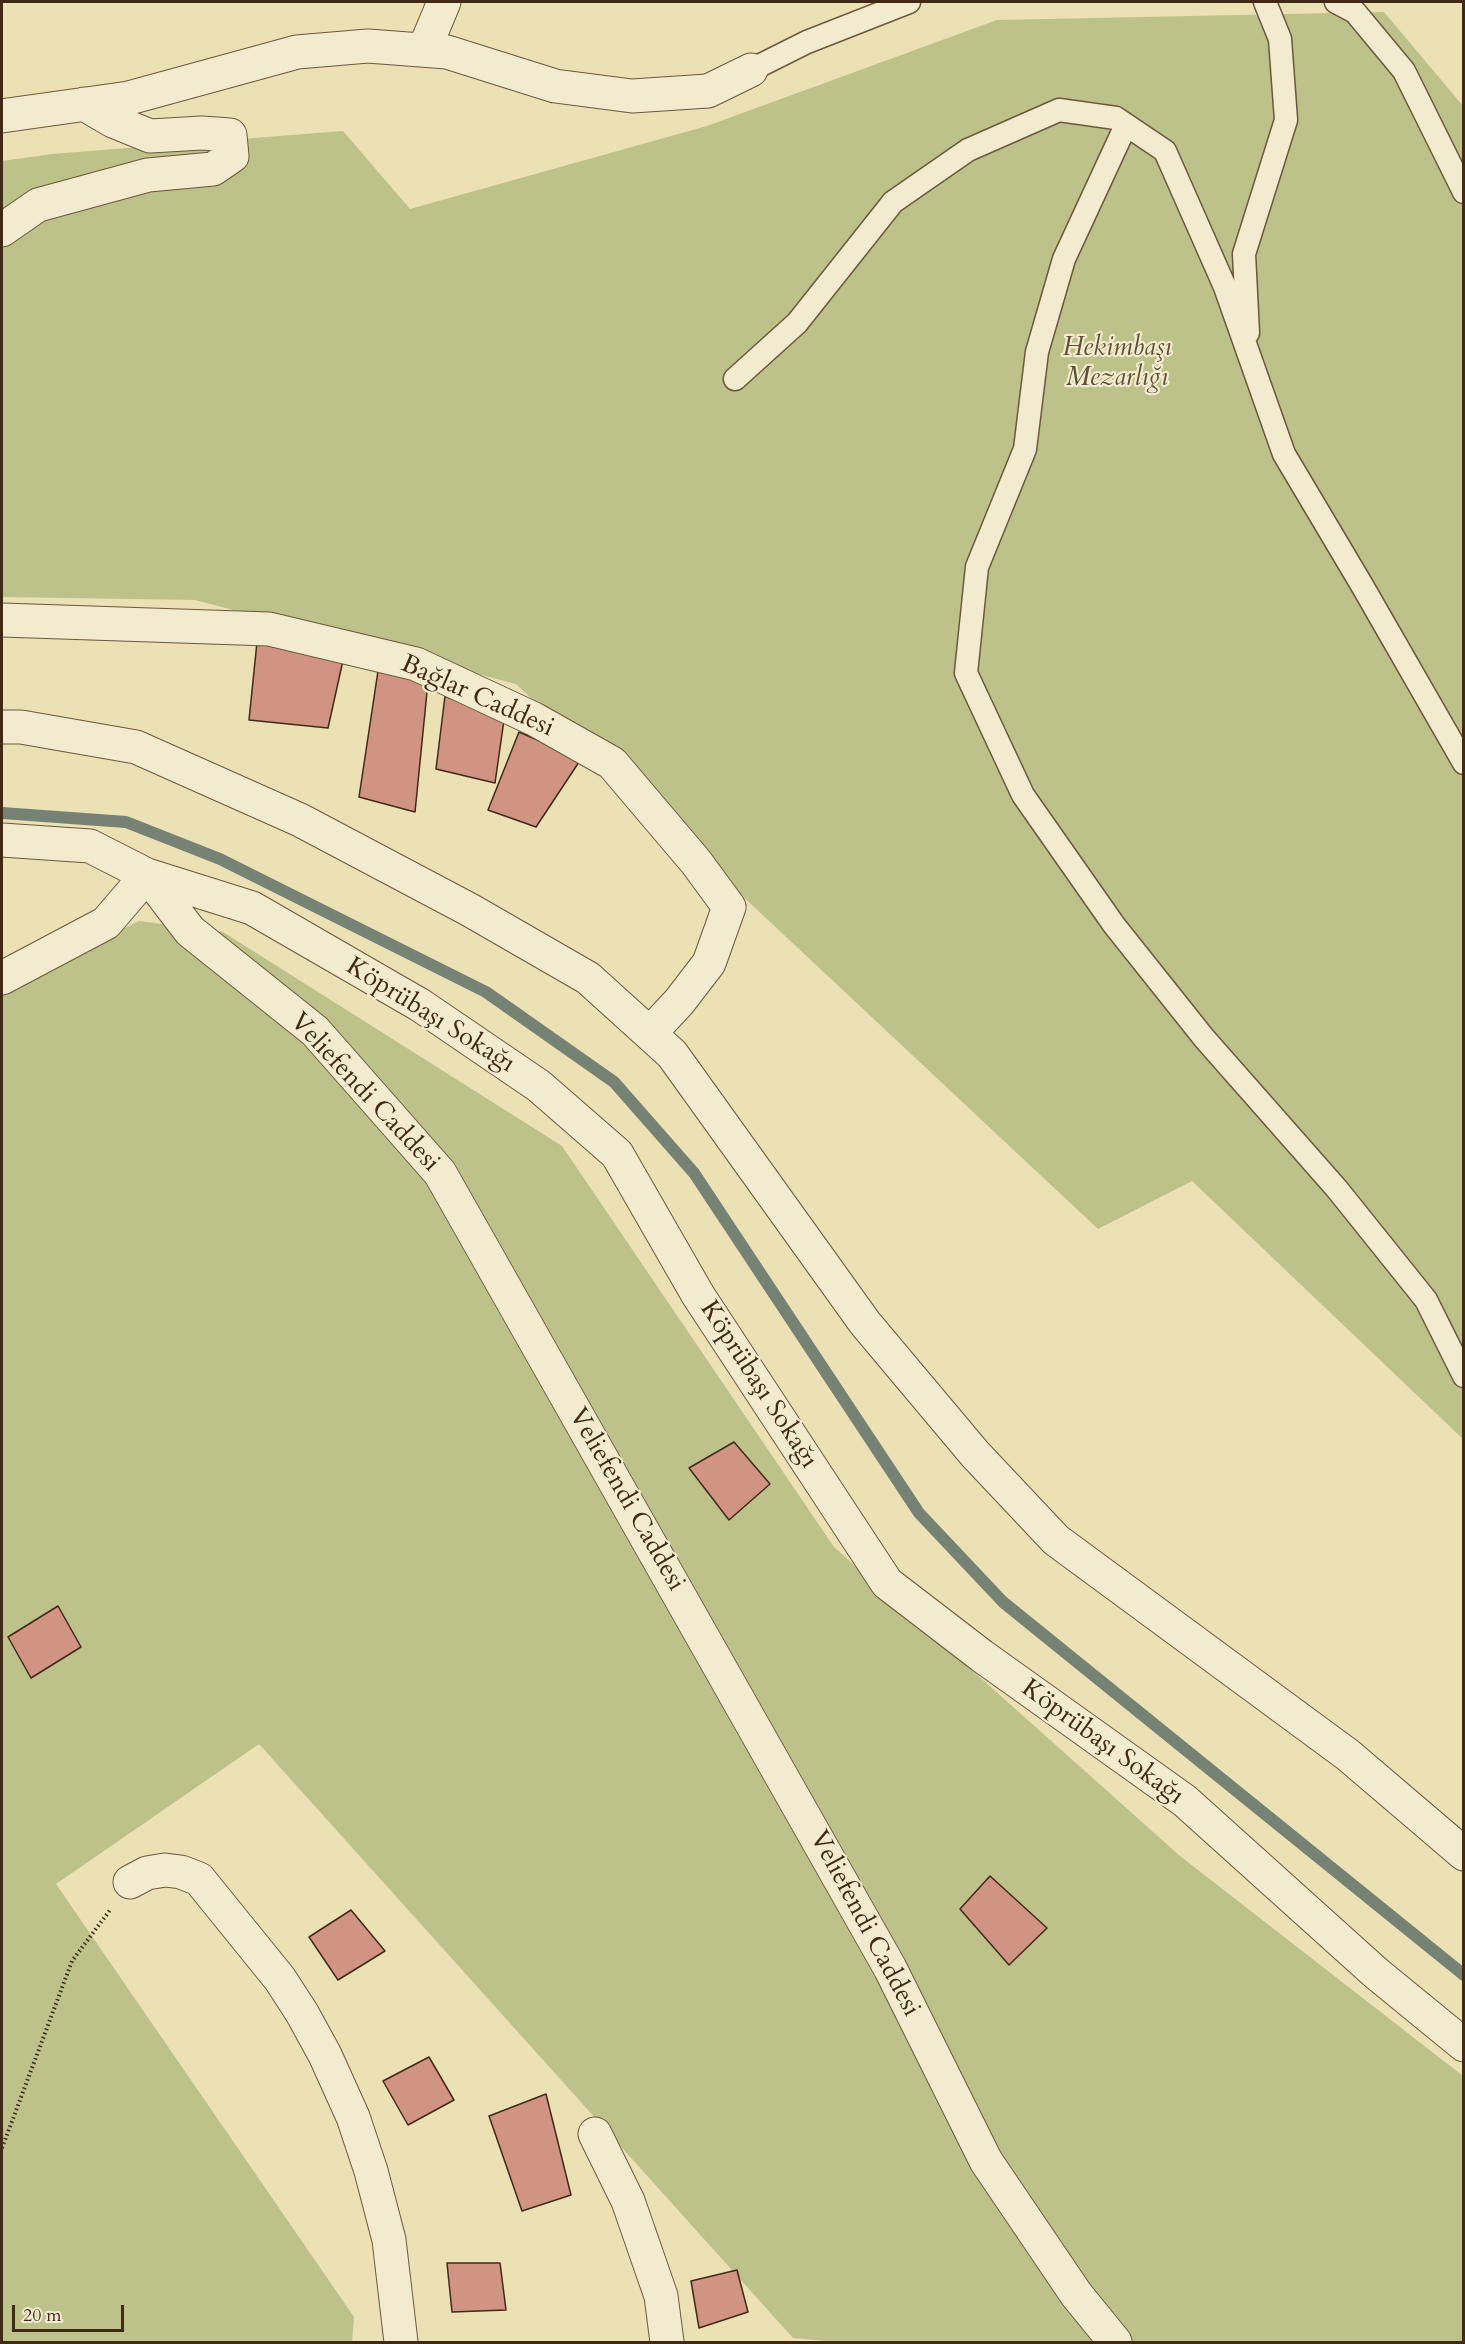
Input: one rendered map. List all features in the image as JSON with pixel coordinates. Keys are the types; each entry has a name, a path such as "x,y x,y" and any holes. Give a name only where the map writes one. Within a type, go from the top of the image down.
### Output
{"street":[{"path":"424,50 444,2"},
{"path":"2,117 129,98 297,52 368,46 447,52 555,86 632,96 708,90 752,70"},
{"path":"2,230 38,205 148,175 213,169 231,156 230,135 202,133 150,136 113,121 84,105"},
{"name":"Bağlar Caddesi","path":"2,620 269,629 416,664 534,719 612,763 696,862 729,907 708,963 679,1002 650,1034"},
{"path":"2,727 21,726 136,747 300,820 470,910 588,978 672,1054 865,1323 975,1454 1056,1540 1348,1755 1464,1854"},
{"name":"Köprübaşı Sokağı","path":"2,840 90,846 147,875 252,908 420,1005 539,1086 617,1154 699,1295 887,1582 982,1656 1185,1801 1376,1973 1464,2044"},
{"path":"2,978 106,922 147,875"},
{"name":"Veliefendi Caddesi","path":"147,875 190,931 315,1031 440,1173 890,1968 986,2162 1076,2294 1115,2343"},
{"path":"130,1882 147,1873 165,1870 182,1872 199,1879 280,1979 302,2013 325,2055 353,2117 371,2171 389,2240 401,2343"},
{"path":"595,2134 628,2201 661,2296 667,2343"}],"lane":[{"path":"752,70 807,42 909,2"},
{"path":"1249,356 1244,254 1286,120 1280,39 1265,2"},
{"path":"1336,2 1355,12 1404,71 1464,192"},
{"path":"735,379 798,323 893,202 968,150 1059,110 1116,118 1165,151 1224,287 1284,454 1464,763"},
{"path":"1126,125 1064,259 1037,352 1025,448 977,567 966,673 1023,795 1114,926 1204,1038 1337,1189 1426,1300 1464,1376"}],"path":[{"path":"2,2148 72,1961 130,1882"}],"green space":[{"name":"Hekimbaşı Mezarlığı","path":"1384,12 1463,106 1463,1439 1192,1181 1098,1229 516,684 195,600 2,597 2,161 52,154 343,131 410,209 707,126 997,20"},
{"path":"139,921 223,932 562,1146 834,1547 1180,1856 1463,2076 1463,2342 838,2342 793,2338 259,1744 56,1884 354,2317 352,2342 2,2342 2,989"}],"building":[{"path":"257,642 344,656 328,728 249,720"},
{"path":"378,671 428,682 415,812 359,797"},
{"path":"445,696 504,720 495,783 436,769"},
{"path":"519,732 581,759 536,827 488,810"},
{"path":"734,1442 770,1484 729,1520 689,1468"},
{"path":"58,1606 81,1647 31,1678 8,1637"},
{"path":"990,1876 1047,1928 1009,1965 960,1909"},
{"path":"351,1910 385,1951 338,1980 309,1937"},
{"path":"429,2057 454,2100 408,2125 383,2081"},
{"path":"546,2094 571,2195 522,2211 489,2116"},
{"path":"447,2263 500,2263 506,2310 452,2312"},
{"path":"737,2270 748,2312 699,2328 691,2281"}],"waterway":[{"path":"2,813 126,822 220,859 486,992 614,1082 694,1173 919,1513 1003,1602 1464,1975"}]}
